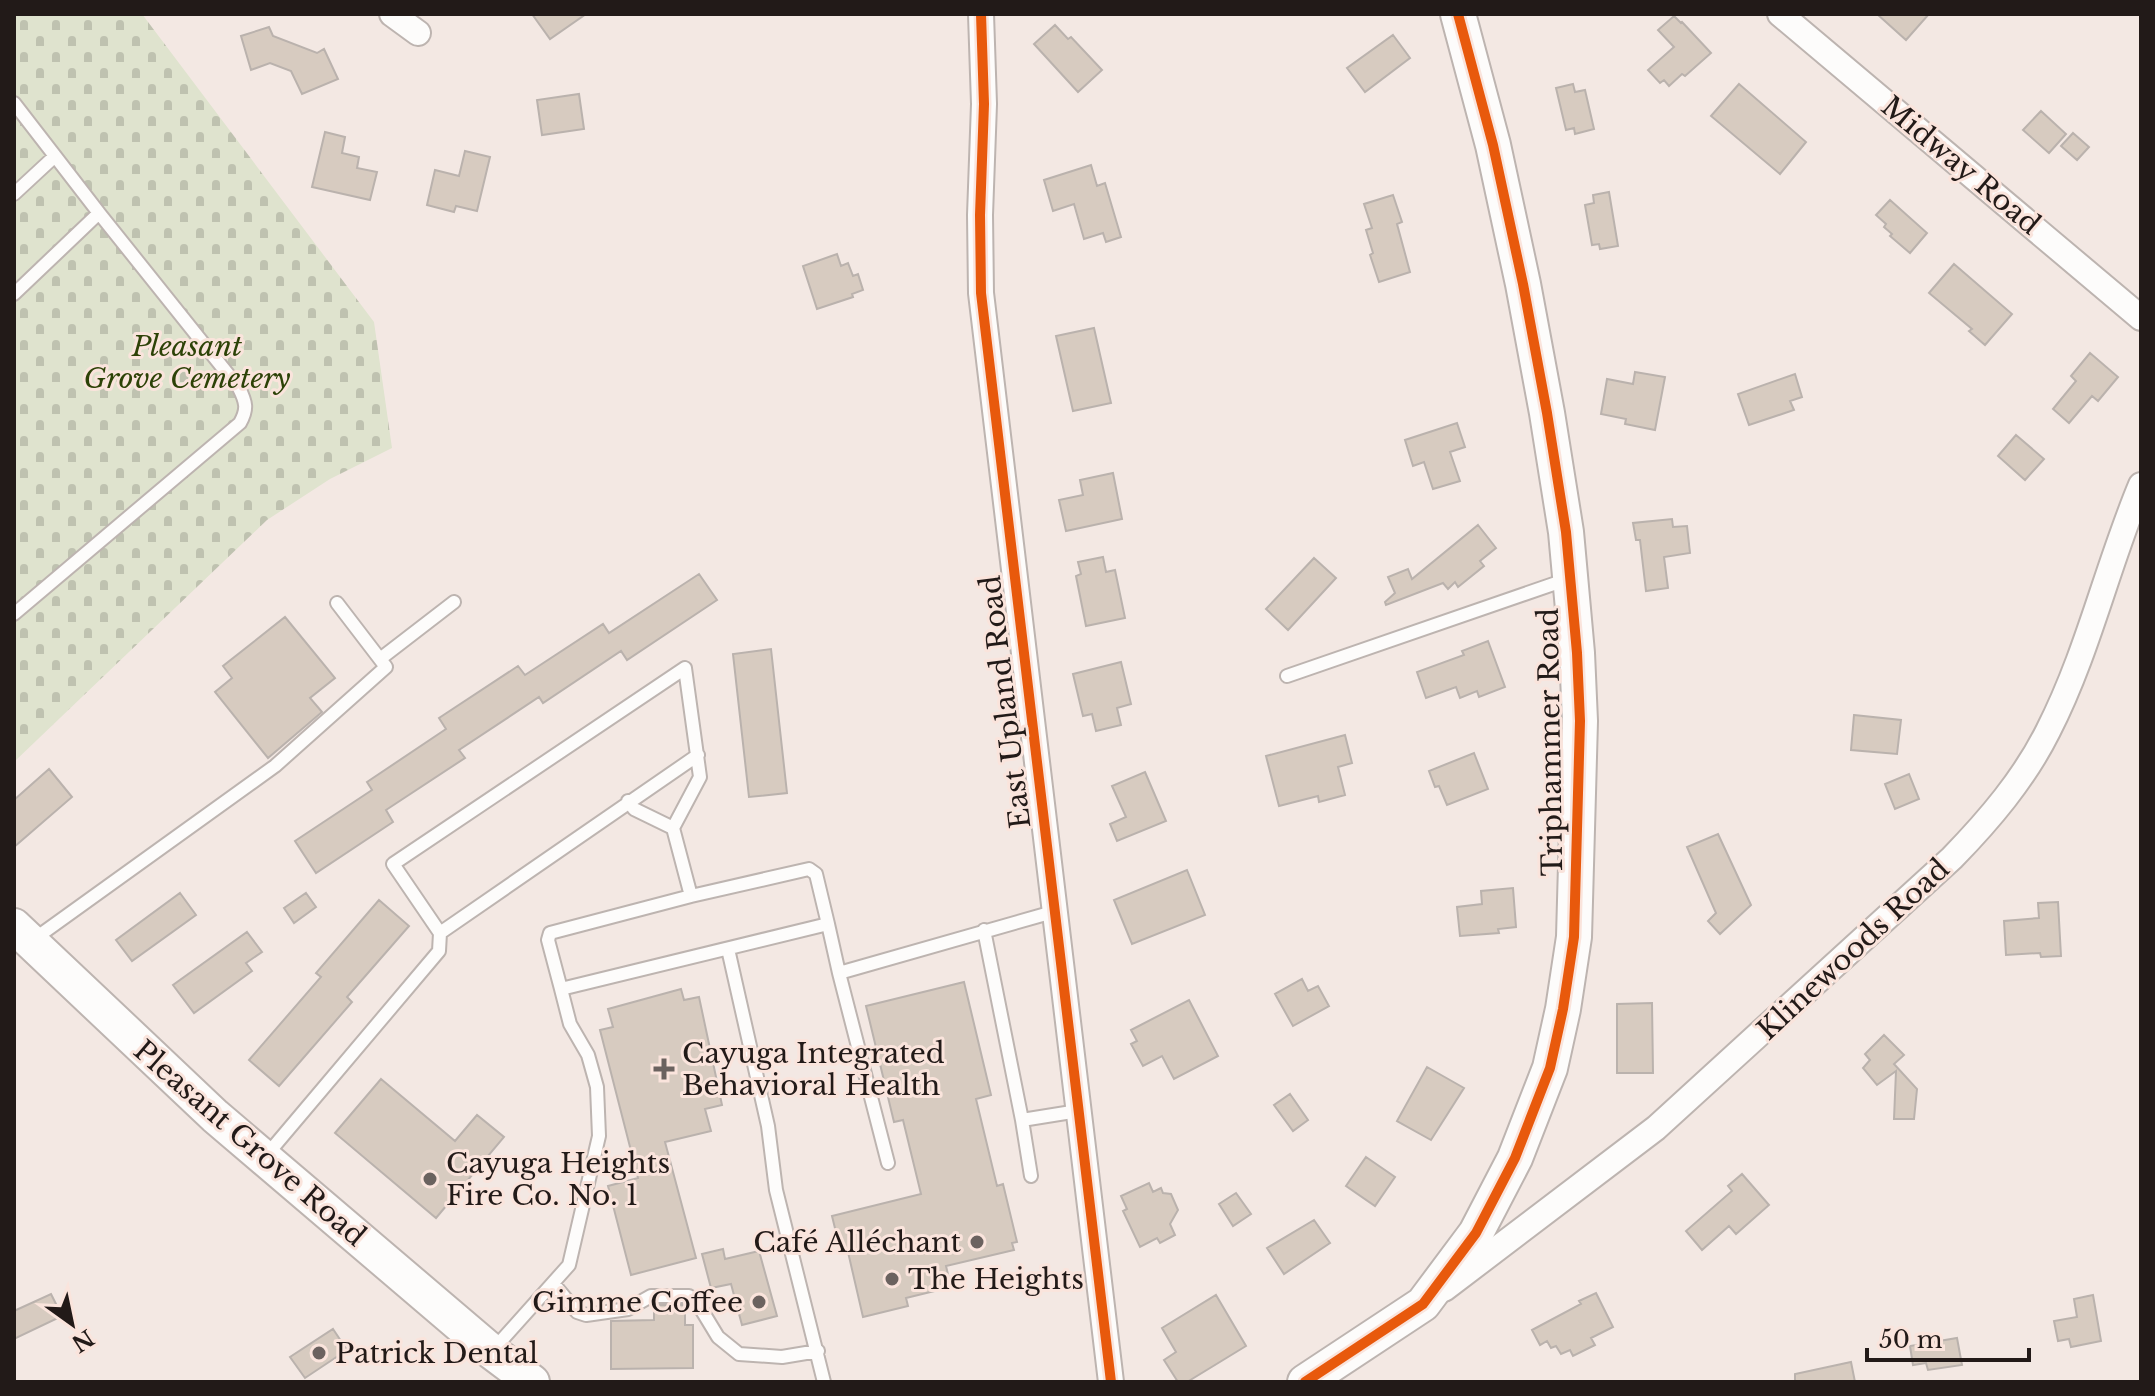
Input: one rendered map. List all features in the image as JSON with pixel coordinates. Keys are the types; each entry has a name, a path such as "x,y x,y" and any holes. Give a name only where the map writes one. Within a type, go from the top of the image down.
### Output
{"street":[{"path":"392,14 418,33"},
{"name":"East Upland Road","path":"981,14 984,104 981,293 1111,1382"},
{"name":"Triphammer Road","path":"1305,1382 1423,1304 1476,1233 1508,1174 1550,1068 1574,937 1579,804 1579,677 1571,578 1547,413 1520,272 1493,145 1458,14"},
{"name":"Midway Road","path":"1780,14 2141,318"},
{"name":"Klinewoods Road","path":"1423,1304 1656,1128 1741,1053 1984,825 2018,781 2047,734 2070,683 2141,485"},
{"name":"Pleasant Grove Road","path":"22,934 204,1106 498,1367 532,1382"}],"lane":[{"path":"14,103 239,388 246,412 240,423 14,614"},
{"path":"14,194 55,156"},
{"path":"14,294 99,213"},
{"path":"1287,676 1571,578"},
{"path":"380,659 454,602"},
{"path":"22,934 275,766 386,667 337,603"},
{"path":"264,1158 439,951 440,933 393,864 685,668 700,777 673,828 691,896"},
{"path":"440,933 698,755"},
{"path":"628,801 634,809 673,828"},
{"path":"498,1367 553,1283 569,1265 599,1136 597,1087 588,1055 570,1024 548,940 550,933 809,869 816,874 888,1163"},
{"path":"839,973 1053,912"},
{"path":"561,989 828,924"},
{"path":"984,930 1031,1176"},
{"path":"728,949 768,1126 776,1190 824,1382"},
{"path":"1022,1120 1078,1111"},
{"path":"553,1283 577,1312 586,1315 628,1309 651,1296 689,1296 698,1304 718,1337 739,1354 782,1357 818,1351"}],"green space":[{"name":"Pleasant Grove Cemetery","path":"14,14 142,14 374,322 392,448 330,479 267,520 14,762"}],"building":[{"path":"532,14 586,14 550,39"},
{"path":"1877,14 1929,14 1906,40"},
{"path":"1674,16 1711,53 1669,86 1664,80 1660,83 1648,70 1674,47 1658,30"},
{"path":"1055,25 1102,70 1078,92 1034,44"},
{"path":"269,27 273,36 317,53 324,49 338,79 302,94 291,71 270,63 251,70 241,36"},
{"path":"1393,35 1410,58 1365,92 1347,68"},
{"path":"1573,84 1575,92 1585,90 1594,129 1575,134 1574,128 1566,130 1556,88"},
{"path":"1739,84 1806,142 1780,174 1711,116"},
{"path":"579,94 584,129 542,135 537,100"},
{"path":"2041,111 2066,134 2049,153 2023,130"},
{"path":"325,132 345,137 342,153 359,157 357,168 377,172 370,200 312,187"},
{"path":"2073,133 2089,147 2077,160 2061,146"},
{"path":"465,151 490,157 477,211 456,206 454,212 427,205 435,170 459,176"},
{"path":"1091,165 1097,186 1105,183 1121,237 1106,242 1103,233 1084,239 1074,204 1053,211 1044,180"},
{"path":"1609,192 1618,246 1600,249 1599,244 1592,245 1585,205 1594,203 1593,195"},
{"path":"1393,195 1402,222 1397,224 1410,272 1379,282 1370,255 1373,253 1366,230 1372,228 1364,204"},
{"path":"1890,200 1927,233 1910,253 1890,236 1892,234 1884,227 1886,224 1876,215"},
{"path":"837,254 841,266 848,263 853,276 858,274 863,290 852,294 853,297 817,309 803,266"},
{"path":"1954,264 2012,314 1985,345 1969,331 1972,329 1929,293"},
{"path":"1094,328 1111,403 1073,411 1056,336"},
{"path":"2090,353 2118,377 2098,401 2092,396 2069,423 2053,409 2076,381 2071,376"},
{"path":"1635,372 1665,377 1655,430 1625,424 1626,419 1601,414 1607,379 1633,384"},
{"path":"1795,374 1802,397 1790,401 1794,410 1749,425 1738,394"},
{"path":"1457,423 1465,447 1450,452 1460,481 1433,489 1424,462 1413,466 1405,440"},
{"path":"2016,435 2044,459 2025,480 1998,456"},
{"path":"1113,473 1122,519 1066,531 1059,500 1083,495 1080,480"},
{"path":"1672,519 1673,527 1687,526 1690,553 1664,557 1668,588 1646,591 1640,540 1636,540 1633,523"},
{"path":"1478,525 1496,548 1480,561 1484,566 1458,587 1455,582 1448,589 1443,583 1386,605 1385,602 1395,593 1388,577 1408,569 1412,579"},
{"path":"1103,557 1106,572 1115,570 1125,618 1086,626 1076,576 1081,574 1078,562"},
{"path":"1314,558 1336,578 1288,630 1266,609"},
{"path":"699,574 717,600 627,660 621,651 543,703 539,697 459,750 465,758 386,810 393,822 316,873 295,841 372,790 367,782 446,729 439,718 518,666 525,675 603,624 609,633"},
{"path":"285,617 335,678 310,698 322,712 268,758 215,692 232,678 223,666"},
{"path":"1488,641 1505,687 1479,697 1477,691 1460,698 1456,687 1426,698 1417,672 1464,655 1462,651"},
{"path":"771,649 787,793 749,797 733,654"},
{"path":"1121,662 1131,704 1117,708 1121,725 1096,731 1092,714 1083,716 1073,674"},
{"path":"1854,715 1901,720 1897,754 1851,750"},
{"path":"1345,735 1352,763 1338,767 1345,795 1319,802 1318,796 1279,806 1266,756"},
{"path":"1474,753 1488,789 1447,805 1429,771"},
{"path":"49,769 72,797 14,847 14,800"},
{"path":"1145,772 1166,821 1117,841 1110,824 1126,817 1112,786"},
{"path":"1909,774 1919,799 1895,809 1885,784"},
{"path":"1718,834 1751,905 1720,934 1708,921 1716,913 1687,847"},
{"path":"1187,870 1205,915 1132,944 1114,900"},
{"path":"1513,888 1516,927 1498,929 1499,933 1460,936 1457,907 1482,904 1481,891"},
{"path":"180,893 196,915 132,961 116,940"},
{"path":"306,893 316,907 294,923 284,908"},
{"path":"379,900 409,926 347,997 352,1002 279,1086 249,1060 321,977 316,973"},
{"path":"2058,902 2061,956 2041,957 2040,953 2006,955 2004,921 2039,918 2038,903"},
{"path":"247,932 262,952 246,963 252,971 194,1013 173,985"},
{"path":"1302,979 1308,991 1318,986 1329,1006 1293,1026 1275,994"},
{"path":"964,982 991,1095 976,1099 997,1186 1003,1184 1017,1242 1012,1243 1014,1250 946,1266 951,1287 906,1298 908,1306 863,1317 848,1252 841,1253 832,1216 921,1194 903,1120 894,1122 866,1006"},
{"path":"681,989 684,1000 699,997 722,1105 705,1109 711,1131 665,1142 696,1258 631,1275 608,1186 638,1178 600,1030 613,1027 608,1009"},
{"path":"1189,1000 1218,1056 1174,1079 1162,1056 1143,1066 1131,1044 1137,1041 1131,1030"},
{"path":"1652,1003 1653,1073 1617,1073 1617,1004"},
{"path":"1884,1035 1904,1055 1894,1064 1917,1089 1914,1119 1894,1119 1896,1071 1877,1085 1863,1068 1870,1060 1865,1054"},
{"path":"1427,1067 1464,1088 1431,1140 1397,1121"},
{"name":"Cayuga Heights Fire Co. No. 1","path":"381,1079 455,1141 477,1115 504,1137 436,1218 335,1133"},
{"path":"1290,1094 1308,1120 1293,1131 1274,1105"},
{"path":"1366,1157 1395,1177 1375,1206 1346,1186"},
{"path":"1742,1174 1769,1205 1736,1234 1729,1226 1702,1250 1686,1231 1732,1191 1728,1186"},
{"path":"1149,1183 1153,1192 1161,1188 1163,1193 1171,1194 1178,1210 1170,1224 1175,1235 1160,1243 1157,1238 1140,1247 1123,1211 1127,1209 1121,1196"},
{"path":"1236,1193 1251,1214 1233,1226 1219,1204"},
{"path":"1314,1220 1330,1243 1284,1274 1267,1248"},
{"path":"723,1249 725,1259 759,1251 777,1316 742,1325 731,1284 711,1288 702,1254"},
{"path":"1596,1293 1613,1327 1591,1338 1595,1345 1573,1356 1570,1350 1561,1354 1556,1346 1551,1348 1547,1341 1540,1345 1532,1330"},
{"path":"51,1294 62,1316 14,1339 14,1311"},
{"path":"1216,1295 1246,1346 1187,1382 1178,1382 1164,1360 1176,1352 1162,1328"},
{"path":"2093,1295 2101,1341 2071,1347 2069,1339 2058,1341 2054,1321 2077,1317 2074,1299"},
{"path":"654,1305 685,1305 685,1325 693,1325 693,1368 611,1369 611,1321 654,1320"},
{"name":"Patrick Dental","path":"333,1329 347,1350 305,1378 290,1357"},
{"path":"1957,1338 1962,1365 1928,1370 1926,1363 1913,1365 1910,1346"},
{"path":"1851,1362 1855,1382 1795,1382 1795,1374"}],"cycle path":[{"path":"981,14 984,104 981,293 1111,1382"},
{"path":"1305,1382 1423,1304 1476,1233 1515,1158 1550,1068 1574,937 1580,721 1566,532 1523,284 1493,145 1458,14"}],"place":[{"name":"Cayuga Integrated Behavioral Health","path":"664,1069"},
{"name":"Cayuga Heights Fire Co. No. 1","path":"430,1179"},
{"name":"Café Alléchant","path":"977,1242"},
{"name":"The Heights","path":"892,1279"},
{"name":"Gimme Coffee","path":"759,1302"},
{"name":"Patrick Dental","path":"319,1353"}]}
